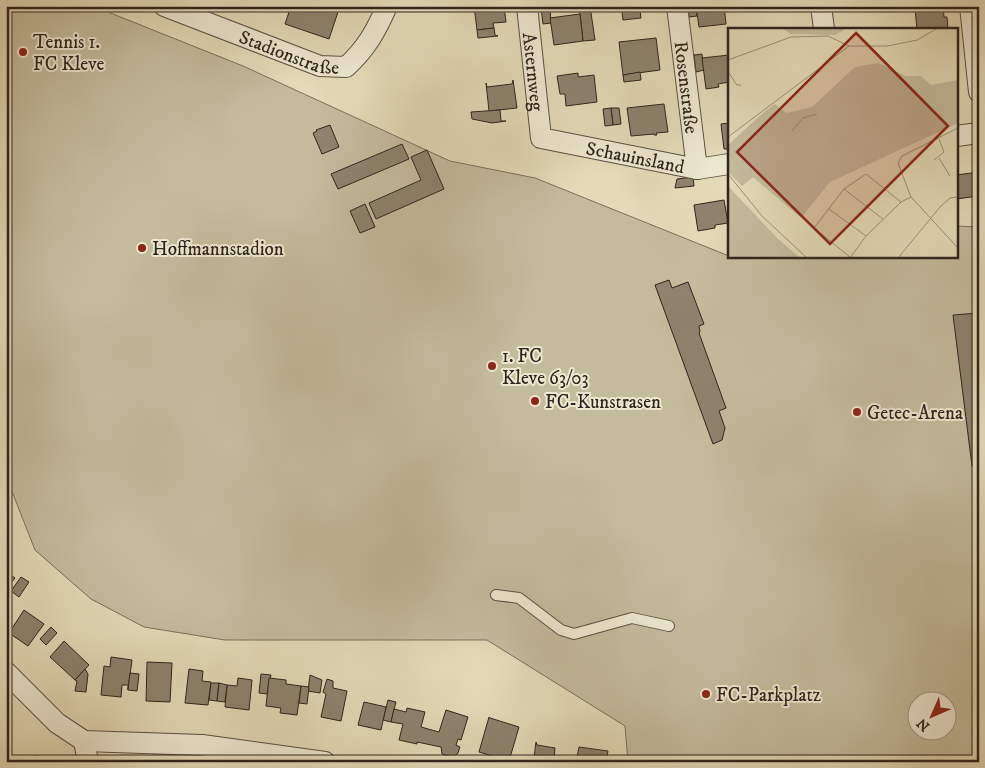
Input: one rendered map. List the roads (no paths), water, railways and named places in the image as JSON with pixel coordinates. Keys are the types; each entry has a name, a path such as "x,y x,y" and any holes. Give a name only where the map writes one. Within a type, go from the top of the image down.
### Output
{"street":[{"name":"Stadionstraße","path":"164,6 320,66 346,67 365,47 377,28 387,6"},
{"name":"Asternweg","path":"527,6 541,138"},
{"name":"Rosenstraße","path":"678,6 697,169"},
{"path":"821,6 824,28"},
{"path":"970,6 979,92"},
{"path":"958,136 979,134"},
{"name":"Schauinsland","path":"541,138 697,169 728,164"},
{"path":"6,672 57,723 84,742 202,745 325,762"},
{"path":"84,742 88,762"}],"lane":[{"path":"496,595 519,598 561,630 574,634 632,618 669,626"}],"place":[{"name":"Tennis 1. FC Kleve","path":"23,52"},
{"name":"Hoffmannstadion","path":"142,248"},
{"name":"1. FC Kleve 63/03","path":"492,366"},
{"name":"FC-Kunstrasen","path":"535,401"},
{"name":"Getec-Arena","path":"857,412"},
{"name":"FC-Parkplatz","path":"706,694"}]}
